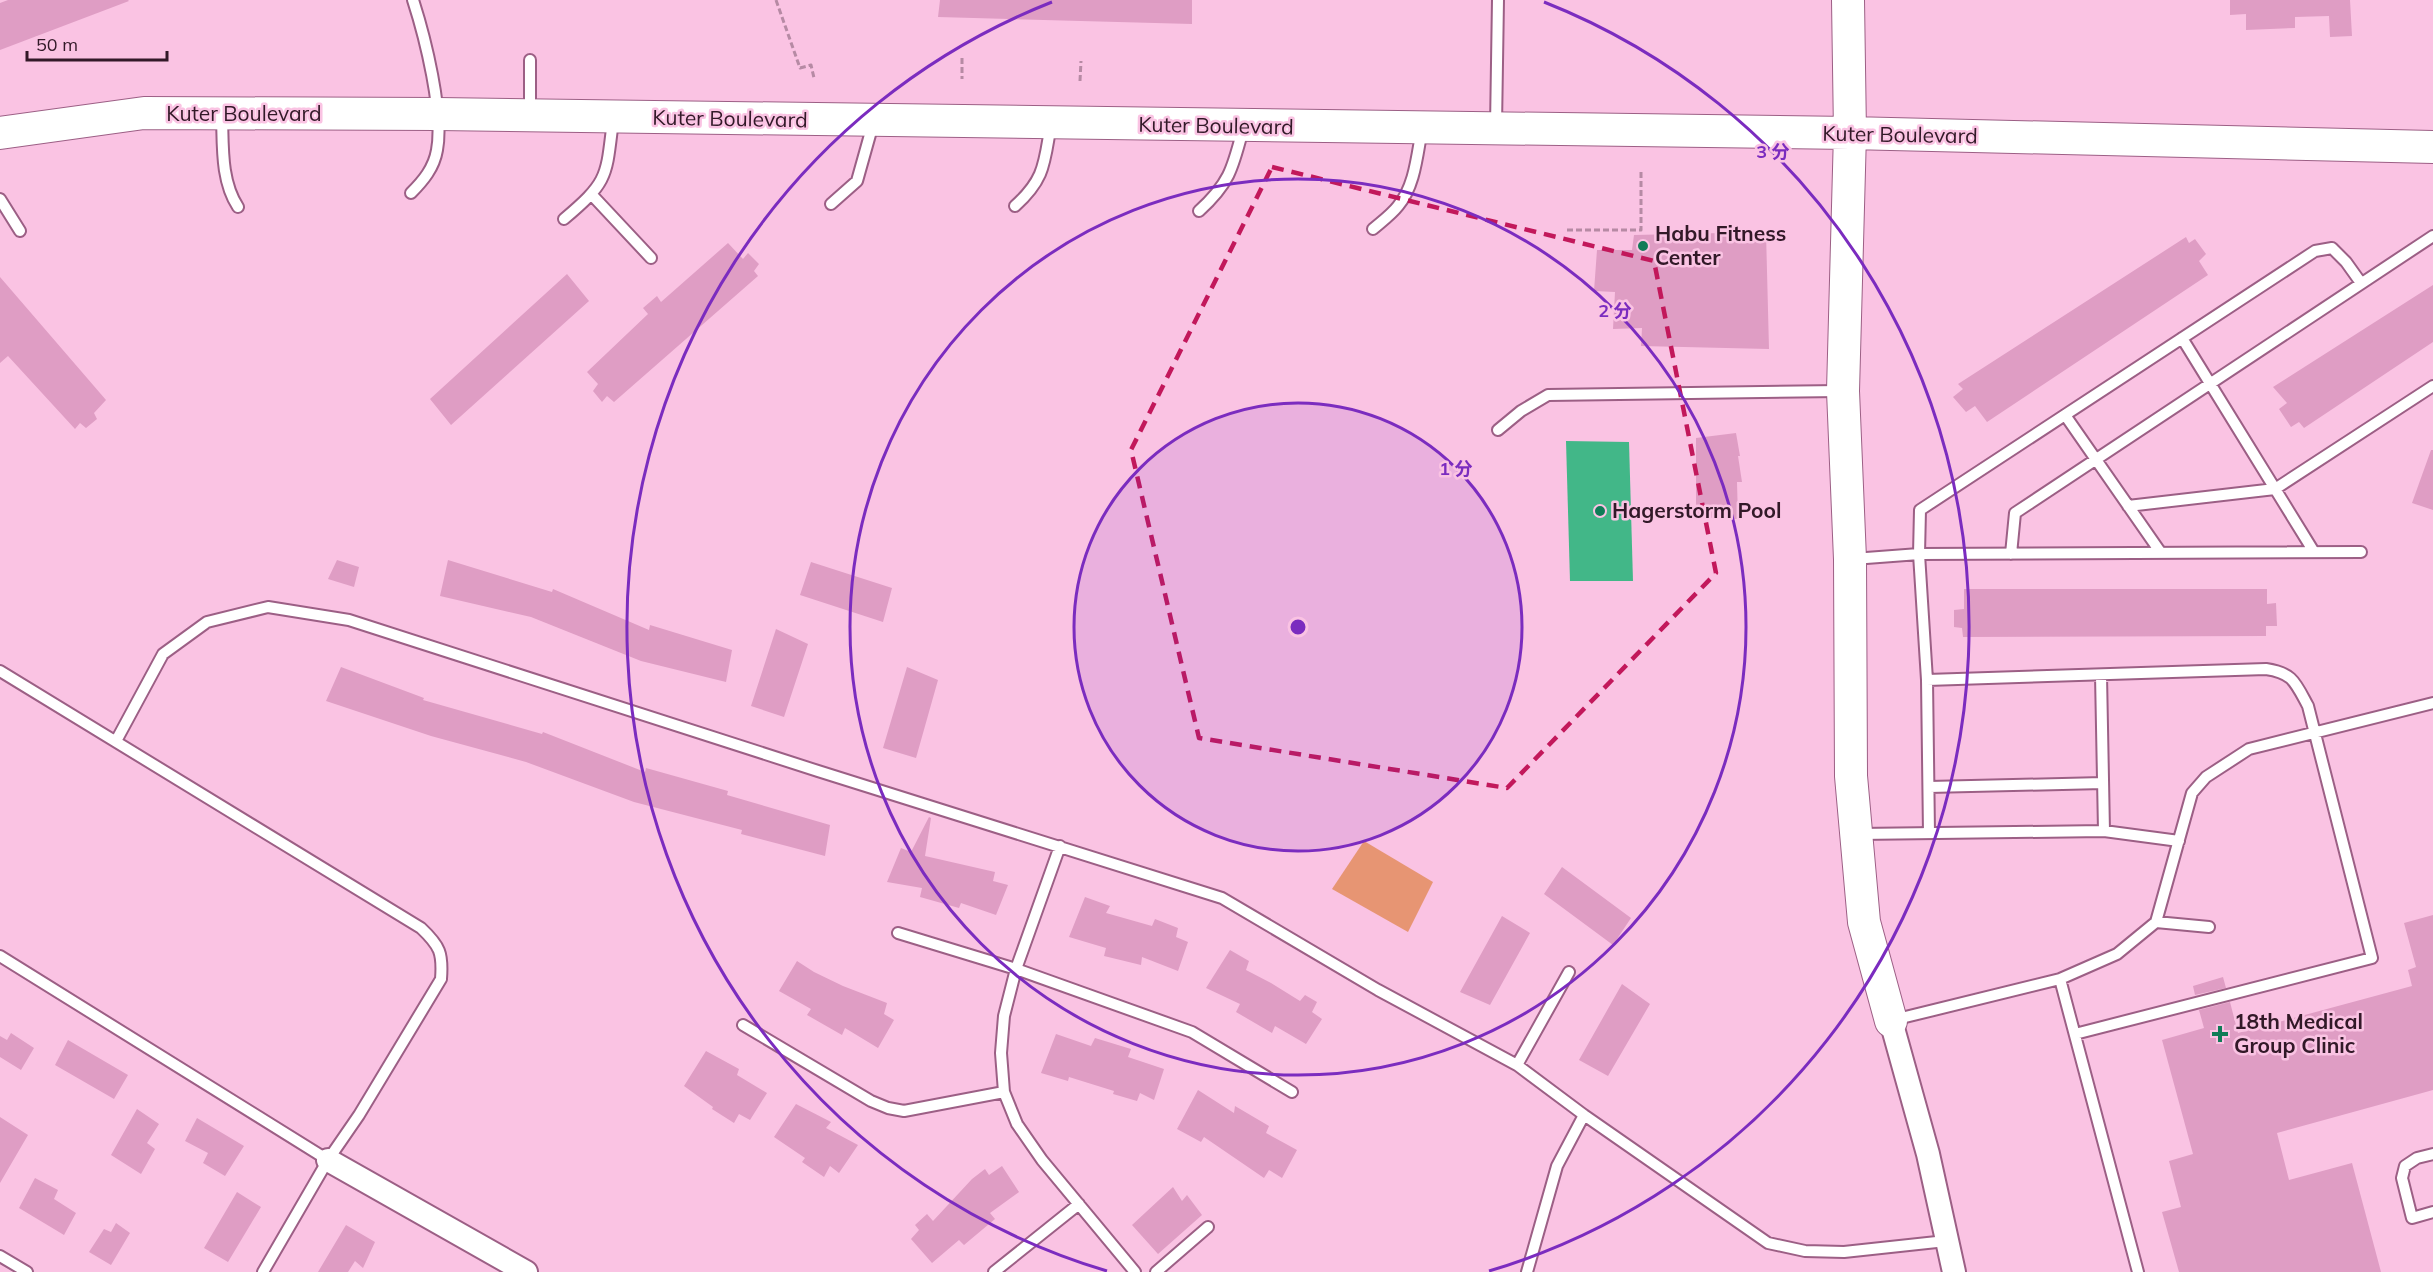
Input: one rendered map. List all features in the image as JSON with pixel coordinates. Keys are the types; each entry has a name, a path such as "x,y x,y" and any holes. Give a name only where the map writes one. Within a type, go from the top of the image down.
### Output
{"street":[{"path":"1848,0 1850,133 1843,391 1850,559 1851,776 1864,922 1928,1154 1954,1272"},
{"name":"Kuter Boulevard","path":"0,133 144,113 438,114 1850,133 2433,147"},
{"path":"328,1160 526,1272"}],"lane":[{"path":"411,193 428,176 437,151 438,114 421,24 413,0"},
{"path":"1496,129 1498,0"},
{"path":"530,60 530,116"},
{"path":"222,114 226,179 230,196 238,207"},
{"path":"564,219 592,195 602,183 608,165 614,117"},
{"path":"831,204 858,181 874,121"},
{"path":"1015,206 1038,181 1044,165 1051,123"},
{"path":"1199,211 1226,183 1244,126"},
{"path":"1373,229 1398,207 1407,193 1422,129"},
{"path":"592,195 651,258"},
{"path":"0,199 20,231"},
{"path":"2011,554 2015,513 2433,236"},
{"path":"1929,833 1927,680 1919,554 1920,510 2314,250 2332,248 2346,262 2361,283"},
{"path":"2182,338 2314,552"},
{"path":"2128,506 2275,489 2433,386"},
{"path":"1498,430 1521,411 1548,395 1843,391"},
{"path":"2065,415 2161,553"},
{"path":"1850,559 1919,554 2361,552"},
{"path":"116,741 163,654 207,622 268,607 350,620 1222,898 1378,990 1517,1065 1584,1115 1768,1243 1804,1251 1845,1252 1946,1241"},
{"path":"1927,680 2266,669 2284,672 2296,684 2308,705 2372,958 2075,1034"},
{"path":"0,671 421,928 437,943 442,959 441,979 359,1115 328,1160 263,1272"},
{"path":"2101,675 2104,831"},
{"path":"1891,1021 2061,979 2117,954 2156,922 2192,793 2206,777 2249,749 2433,703"},
{"path":"1929,787 2103,783"},
{"path":"1856,834 2104,831 2179,841"},
{"path":"1060,846 1016,969 1004,1016 1001,1053 1004,1092 1017,1124 1078,1204 1135,1272"},
{"path":"2156,922 2209,927"},
{"path":"898,933 1016,969 1192,1032 1292,1092"},
{"path":"0,956 328,1160"},
{"path":"1517,1065 1569,972"},
{"path":"2061,979 2138,1272"},
{"path":"743,1025 871,1101 888,1108 904,1111 1004,1092"},
{"path":"1527,1272 1557,1166 1584,1115"},
{"path":"2433,1154 2417,1158 2405,1166 2402,1178 2412,1218 2433,1212"},
{"path":"994,1272 1078,1204"},
{"path":"1156,1272 1208,1227"},
{"path":"0,1256 27,1272"}],"path":[{"path":"777,0 800,68 811,65 814,78"},
{"path":"962,58 962,78"},
{"path":"1080,81 1081,61"},
{"path":"1567,230 1641,230 1641,170"}],"highlighted area":[{"path":"1272,167 1654,261 1716,573 1507,788 1199,738 1131,450"}],"shaded area":[{"name":"Hagerstorm Pool","path":"1566,441 1629,442 1633,581 1570,581"},
{"path":"1364,841 1433,882 1408,932 1332,889"}],"building":[{"path":"8,0 129,1 0,50 0,3"},
{"path":"940,0 1192,0 1192,24 938,17"},
{"path":"2230,0 2350,0 2352,36 2330,37 2329,16 2295,17 2295,28 2246,30 2246,14 2230,15"},
{"path":"1766,232 1769,349 1641,346 1642,328 1613,329 1615,292 1594,291 1597,250 1632,250 1634,235"},
{"path":"2186,237 2189,243 2195,239 2206,254 2199,261 2208,275 1987,422 1975,406 1966,412 1953,397 1963,389 1958,384"},
{"path":"728,243 743,259 748,253 759,264 754,271 758,276 614,402 607,396 602,402 593,391 598,384 587,372 648,314 643,308 657,296 661,302"},
{"path":"567,274 589,301 451,425 430,399"},
{"path":"0,277 106,400 94,413 97,419 86,428 80,423 75,429 8,356 0,363"},
{"path":"2433,285 2433,342 2304,428 2299,422 2291,427 2279,409 2287,403 2273,387"},
{"path":"1736,433 1742,482 1737,482 1738,519 1696,517 1696,438"},
{"path":"2431,450 2433,450 2433,510 2412,503"},
{"path":"337,560 359,567 354,587 328,579"},
{"path":"448,560 552,592 553,589 649,630 650,625 732,650 726,682 641,661 531,617 440,596"},
{"path":"811,562 892,588 883,622 800,595"},
{"path":"1964,589 2267,589 2267,604 2276,603 2277,626 2266,626 2266,636 1963,637 1962,628 1954,627 1954,610 1964,609"},
{"path":"776,629 808,644 784,717 751,706"},
{"path":"341,667 424,698 423,700 542,734 543,732 645,772 646,768 728,791 727,795 830,825 825,856 741,834 742,830 634,802 526,762 431,736 326,701"},
{"path":"907,667 938,680 916,758 883,748"},
{"path":"929,817 931,818 925,856 995,872 993,881 1008,885 996,915 961,903 959,908 920,897 922,888 887,882 901,848 911,852"},
{"path":"1562,867 1631,918 1613,945 1544,894"},
{"path":"1085,897 1110,906 1106,913 1152,926 1155,919 1178,928 1176,937 1188,942 1178,971 1142,957 1141,965 1104,956 1106,948 1069,937"},
{"path":"2433,915 2433,1090 2277,1133 2289,1180 2352,1163 2381,1272 2179,1272 2162,1212 2181,1207 2169,1161 2193,1154 2162,1040 2204,1028 2199,1010 2230,1002 2238,1033 2412,986 2408,970 2416,967 2404,923"},
{"path":"1502,916 1530,933 1490,1005 1460,992"},
{"path":"1230,950 1249,961 1246,970 1300,1001 1305,995 1317,1002 1312,1012 1322,1019 1306,1044 1275,1026 1272,1033 1236,1012 1240,1004 1206,988"},
{"path":"797,961 843,986 887,1003 884,1014 894,1020 878,1048 845,1028 842,1035 807,1015 811,1009 779,991"},
{"path":"2223,977 2226,988 2195,995 2193,986"},
{"path":"1622,984 1650,1004 1608,1076 1579,1060"},
{"path":"11,1033 34,1048 21,1070 0,1057 0,1036 7,1040"},
{"path":"1056,1034 1091,1046 1095,1038 1131,1049 1128,1057 1164,1069 1154,1100 1140,1093 1137,1101 1069,1077 1068,1081 1041,1073"},
{"path":"68,1040 128,1075 114,1099 55,1065"},
{"path":"706,1051 739,1069 737,1075 767,1093 750,1120 739,1114 734,1123 712,1109 713,1107 684,1086"},
{"path":"1198,1090 1234,1113 1235,1106 1269,1126 1266,1133 1297,1150 1282,1178 1269,1170 1264,1178 1204,1137 1201,1142 1177,1129"},
{"path":"796,1104 831,1122 826,1128 858,1145 839,1173 830,1166 824,1177 802,1162 805,1158 774,1137"},
{"path":"137,1109 159,1124 147,1143 155,1149 141,1174 111,1155"},
{"path":"0,1117 28,1135 0,1183"},
{"path":"197,1118 244,1146 225,1176 203,1163 208,1153 185,1141"},
{"path":"1002,1166 1019,1192 990,1213 995,1219 964,1245 959,1240 932,1263 911,1239 919,1230 915,1225 927,1214 933,1221 972,1179 985,1169 989,1175"},
{"path":"35,1178 58,1190 54,1199 76,1213 64,1235 19,1208"},
{"path":"1173,1187 1182,1201 1187,1195 1202,1215 1158,1254 1132,1225"},
{"path":"237,1192 261,1207 228,1262 204,1248"},
{"path":"116,1223 130,1233 111,1265 89,1252 104,1229 111,1232"},
{"path":"346,1225 375,1242 363,1268 355,1261 348,1272 318,1272"}],"place":[{"name":"Habu Fitness Center","path":"1643,246"},
{"name":"Hagerstorm Pool","path":"1600,511"},
{"name":"18th Medical Group Clinic","path":"2220,1034"}]}
